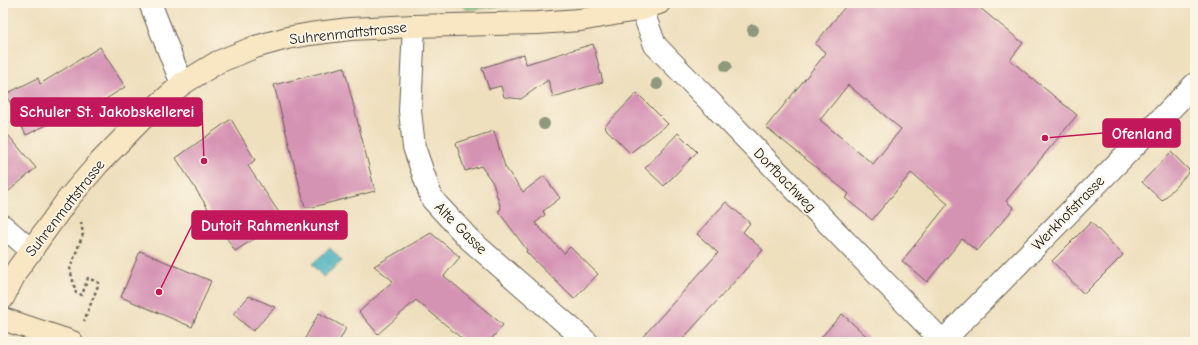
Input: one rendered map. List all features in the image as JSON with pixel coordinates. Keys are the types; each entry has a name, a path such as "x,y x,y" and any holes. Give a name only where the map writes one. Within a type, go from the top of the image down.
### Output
{"street":[{"path":"150,3 182,84"},
{"name":"Suhrenmattstrasse","path":"3,298 17,270 68,199 99,163 141,120 182,84 218,62 255,47 287,38 310,34 350,29 538,23 573,20 651,6"},
{"name":"Dorfbachweg","path":"651,6 655,45 942,342"},
{"name":"Alte Gasse","path":"414,26 410,111 414,147 432,199 470,239 587,342"},
{"name":"Werkhofstrasse","path":"942,342 1195,84"},
{"path":"3,226 32,251"},
{"path":"3,319 72,342"}],"path":[{"path":"80,220 83,234 70,269 76,293 82,295 88,278 99,282 89,310"}],"green space":[{"path":"460,3 559,3 466,9"}],"water":[{"path":"330,248 342,261 323,277 312,264"}],"building":[{"path":"848,3 974,3 1023,43 1010,60 1077,115 1006,201 1014,208 977,251 962,239 927,282 902,261 948,204 911,173 872,220 845,198 849,194 766,127 826,53 815,44","holes":["848,85 901,129 873,164 820,120"]},
{"path":"593,44 603,82 553,97 548,80 521,99 504,97 501,86 489,89 482,68 524,54 526,64"},
{"path":"100,47 125,87 90,109 88,105 26,135 6,94 38,78 40,84"},
{"path":"344,67 375,191 313,207 305,207 274,85"},
{"path":"637,93 668,124 630,153 604,127"},
{"path":"231,119 255,160 248,166 284,220 235,251 176,158"},
{"path":"3,129 36,168 3,196"},
{"path":"494,131 505,167 523,192 544,176 560,198 543,211 545,215 535,223 564,253 570,247 598,274 574,299 526,252 527,250 498,211 501,209 493,183 481,166 465,171 456,143"},
{"path":"678,133 697,152 664,186 645,168"},
{"path":"1171,152 1190,171 1162,201 1142,182"},
{"path":"726,202 750,223 743,232 763,250 680,342 638,342 718,253 697,234"},
{"path":"1091,222 1123,255 1084,294 1052,261"},
{"path":"431,233 460,257 444,276 503,325 489,342 466,342 416,300 378,334 359,312 393,281 374,266"},
{"path":"140,251 211,281 192,327 121,297"},
{"path":"249,296 275,307 253,331 233,314"},
{"path":"319,313 346,328 339,342 303,342"},
{"path":"842,314 873,342 817,342"}],"place":[{"name":"Ofenland","path":"1045,138"},
{"name":"Schuler St. Jakobskellerei","path":"204,161"},
{"name":"Dutoit Rahmenkunst","path":"159,292"}]}
